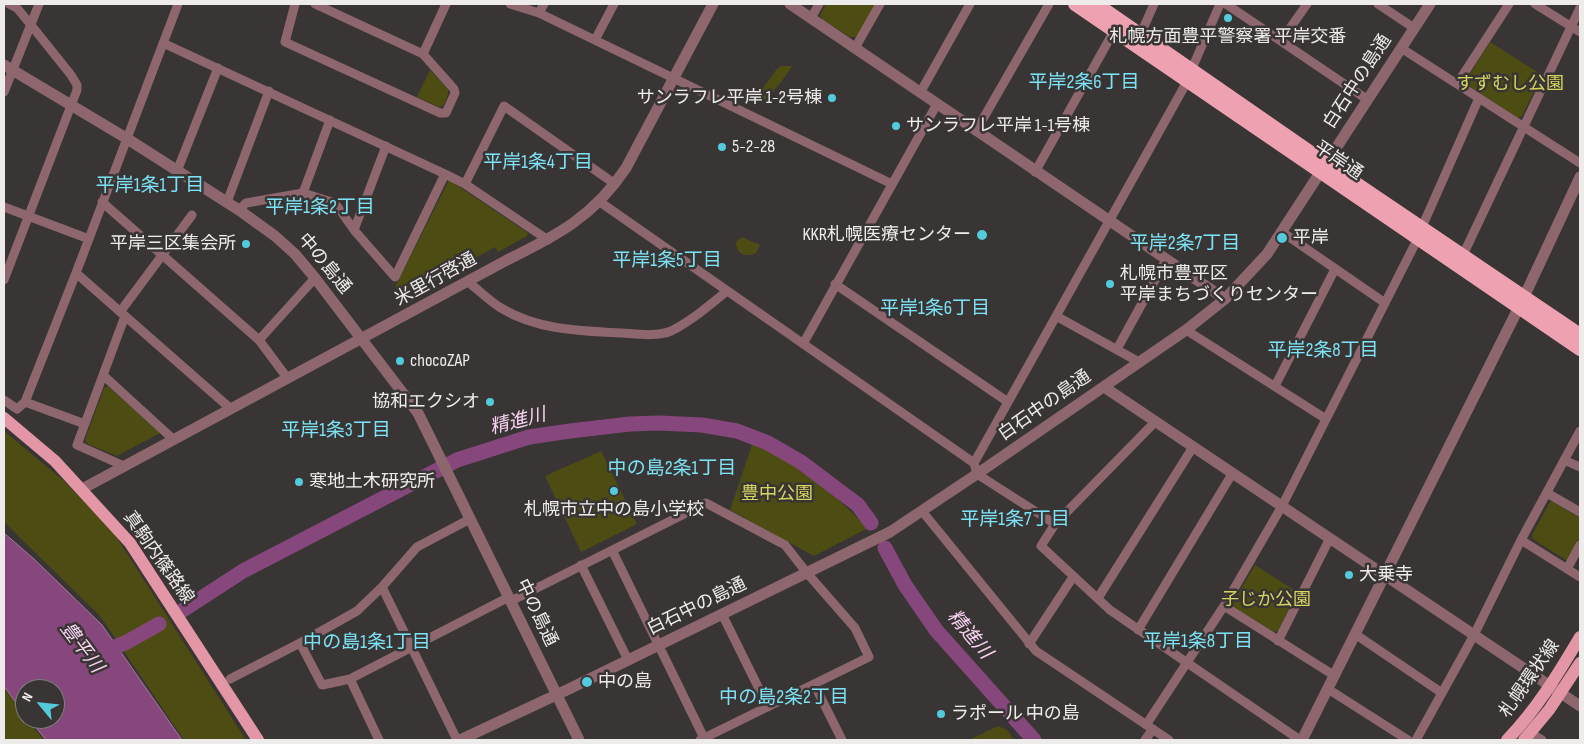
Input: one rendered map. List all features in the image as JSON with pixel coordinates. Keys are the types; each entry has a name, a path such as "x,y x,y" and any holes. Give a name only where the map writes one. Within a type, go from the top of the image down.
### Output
{"highway":[{"name":"平岸通","path":"1077,4 1114,30 1138,39"},
{"name":"平岸通","path":"1096,4 1138,39 1324,168 1522,302 1579,331"},
{"name":"平岸通","path":"1420,232 1463,254 1580,349"}],"main road":[{"name":"真駒内篠路線","path":"4,418 55,461 130,543 258,740"},
{"name":"札幌環状線","path":"1532,738 1580,637"},
{"name":"札幌環状線","path":"1507,740 1556,690 1580,662"}],"street":[{"path":"4,280 76,96 77,85 17,8 8,4"},
{"path":"4,92 8,67 31,25 39,4"},
{"path":"4,400 17,409 25,402 178,4"},
{"path":"295,4 285,42 440,113 446,112 455,93 454,89 423,54 315,4"},
{"path":"423,54 446,4"},
{"path":"510,4 540,13 892,184"},
{"path":"540,13 544,4"},
{"path":"595,40 614,4"},
{"name":"米里行啓通","path":"82,489 548,240 578,221 600,202 626,168 712,4"},
{"path":"790,4 1035,172 1225,299"},
{"path":"811,18 818,4"},
{"path":"855,48 880,4"},
{"path":"920,92 970,4"},
{"path":"976,131 1049,4"},
{"path":"1138,39 1154,4"},
{"path":"975,469 1008,402 1190,75 1220,4"},
{"path":"1226,4 1368,100"},
{"path":"1281,41 1307,4"},
{"path":"1378,4 1414,28"},
{"name":"白石中の島通","path":"459,740 556,695 890,532 922,511 975,469 1104,387 1186,330 1225,299 1257,266 1282,232 1430,4"},
{"path":"1457,84 1509,4"},
{"path":"1535,4 1580,32"},
{"path":"1463,254 1580,8"},
{"path":"1035,172 1114,30"},
{"path":"163,43 465,184 548,240"},
{"path":"1401,48 1580,163"},
{"name":"中の島通","path":"8,67 126,138 239,210 285,244 315,278 418,413 579,740"},
{"path":"177,171 218,68"},
{"path":"227,202 269,91"},
{"path":"1145,740 1149,727 1224,606 1282,506 1420,232 1480,98"},
{"path":"803,344 937,104"},
{"path":"465,184 504,106 615,184"},
{"path":"303,194 330,120"},
{"path":"354,230 386,146"},
{"path":"239,210 246,202 303,194 335,203 354,230 395,277 445,174"},
{"path":"1155,422 1055,524 1041,546 1073,577 1138,630 1301,740 1335,676 1522,302 1580,177"},
{"path":"102,202 259,340 288,379"},
{"path":"600,202 1055,524"},
{"path":"4,207 89,239"},
{"path":"124,466 77,445 103,375 122,314 192,215"},
{"path":"1282,232 1385,303"},
{"path":"1117,349 1166,260"},
{"path":"1275,386 1335,269"},
{"path":"76,273 231,409"},
{"path":"259,340 315,278"},
{"path":"468,282 498,306 513,315 535,323 570,331 646,335 670,332 702,311 727,291"},
{"path":"835,284 1008,402"},
{"path":"1056,316 1139,362"},
{"path":"1186,330 1326,419"},
{"path":"103,375 174,440"},
{"path":"1104,387 1580,706"},
{"path":"25,402 85,424"},
{"path":"1416,740 1474,635 1521,540 1580,431"},
{"path":"1098,598 1193,447"},
{"path":"1564,460 1580,467"},
{"path":"1138,630 1232,474"},
{"path":"1546,493 1580,512"},
{"path":"300,643 322,685 350,678 706,503 785,545 855,628 869,657 701,740 612,550"},
{"path":"922,511 1036,651 1169,740"},
{"path":"230,679 357,611 382,587 417,547 470,519"},
{"path":"1278,641 1330,538"},
{"path":"1521,540 1580,577"},
{"path":"1567,569 1580,545"},
{"path":"581,565 628,660"},
{"path":"1029,644 1073,577"},
{"path":"382,587 459,740"},
{"path":"1224,606 1335,676"},
{"path":"722,614 768,707"},
{"path":"1355,634 1442,693"},
{"path":"350,678 379,740"},
{"path":"814,684 842,740"},
{"path":"1328,689 1408,740"}],"green space":[{"path":"826,4 876,4 857,37 850,37 823,20 820,16"},
{"name":"すずむし公園","path":"1490,42 1542,75 1522,116 1518,118 1467,85 1466,80"},
{"path":"781,66 792,66 765,100 757,96 776,70"},
{"path":"430,70 448,89 444,105 439,107 417,97"},
{"path":"449,180 528,233 527,236 498,252 495,247 402,299 395,287"},
{"path":"742,237 760,245 756,253 745,255 740,252 736,242"},
{"path":"108,386 160,433 117,456 88,444 85,440 104,388"},
{"path":"4,431 64,481 114,533 246,740 184,740 100,616 4,522"},
{"name":"豊中公園","path":"753,442 792,460 819,481 868,528 814,556 730,510"},
{"path":"601,451 637,524 581,552 545,476"},
{"path":"1552,501 1580,518 1580,536 1566,560 1533,539 1532,535"},
{"name":"子じか公園","path":"1255,565 1297,592 1278,631 1274,632 1232,604"},
{"path":"4,687 15,702 15,729 35,729 44,740 4,740"},
{"path":"998,726 1007,730 1014,740 969,740"}],"water":[{"name":"豊平川","path":"4,533 34,559 102,625 182,740 46,740 37,729 65,729 65,679 15,679 15,701 4,686"}],"waterway":[{"name":"精進川","path":"183,610 243,571 457,460 529,437 570,431 630,424 659,423 702,425 737,431 768,443 801,462 858,505 871,523"},
{"name":"精進川","path":"885,548 905,585 936,630 1034,740"},
{"name":"精進川","path":"98,654 127,642 159,624"}],"place":[{"name":"札幌方面豊平警察署 平岸交番","path":"1228,18"},
{"name":"サンラフレ平岸 1-2号棟","path":"832,98"},
{"name":"サンラフレ平岸 1-1号棟","path":"896,126"},
{"name":"5-2-28","path":"722,147"},
{"name":"KKR札幌医療センター","path":"982,235"},
{"name":"平岸","path":"1282,238"},
{"name":"平岸三区集会所","path":"246,244"},
{"name":"札幌市豊平区 平岸まちづくりセンター","path":"1110,284"},
{"name":"chocoZAP","path":"400,361"},
{"name":"協和エクシオ","path":"490,402"},
{"name":"寒地土木研究所","path":"299,482"},
{"name":"札幌市立中の島小学校","path":"614,491"},
{"name":"大乗寺","path":"1349,575"},
{"name":"中の島","path":"587,682"},
{"name":"ラポール 中の島","path":"941,714"}],"district":[{"name":"平岸2条6丁目","path":"1084,83"},
{"name":"平岸1条4丁目","path":"538,163"},
{"name":"平岸1条1丁目","path":"150,186"},
{"name":"平岸1条2丁目","path":"320,208"},
{"name":"平岸2条7丁目","path":"1185,244"},
{"name":"平岸1条5丁目","path":"667,261"},
{"name":"平岸1条6丁目","path":"935,309"},
{"name":"平岸2条8丁目","path":"1323,351"},
{"name":"平岸1条3丁目","path":"336,431"},
{"name":"中の島2条1丁目","path":"672,469"},
{"name":"平岸1条7丁目","path":"1015,520"},
{"name":"平岸1条8丁目","path":"1198,642"},
{"name":"中の島1条1丁目","path":"367,643"},
{"name":"中の島2条2丁目","path":"784,698"}]}
